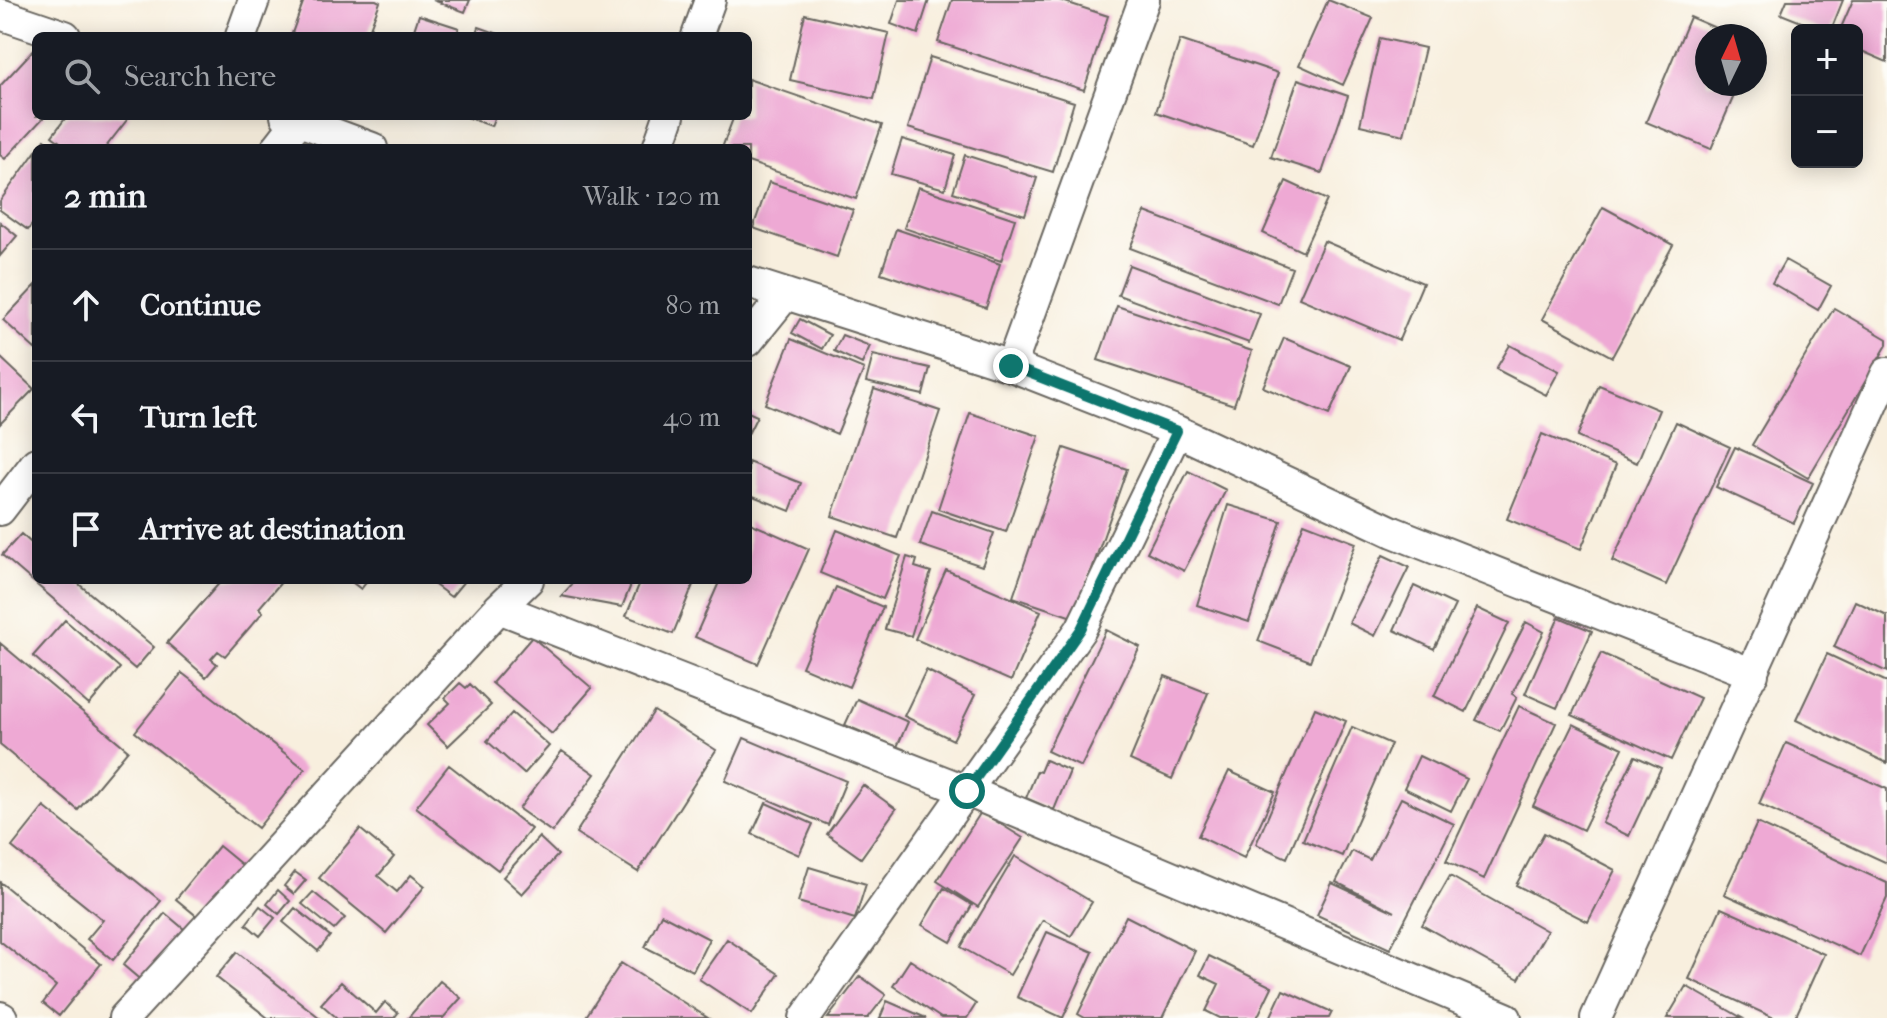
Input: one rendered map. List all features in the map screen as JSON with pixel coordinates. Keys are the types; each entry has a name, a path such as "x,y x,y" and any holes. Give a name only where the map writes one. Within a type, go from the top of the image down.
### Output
{"street":[{"path":"242,32 254,0"},
{"path":"698,32 710,0"},
{"path":"1011,366 1144,0"},
{"path":"0,14 53,32"},
{"path":"279,144 291,120"},
{"path":"297,120 361,144"},
{"path":"659,144 668,120"},
{"path":"752,283 1011,366 1177,431 1393,532 1753,674"},
{"path":"752,336 786,294"},
{"path":"1596,1018 1887,373"},
{"path":"805,1018 1081,629 1177,431"},
{"path":"0,510 32,468"},
{"path":"124,1018 524,584"},
{"path":"499,608 967,791 1506,1018"}],"building":[{"path":"304,0 380,2 369,32 292,32"},
{"path":"433,0 470,0 465,12"},
{"path":"899,0 929,0 918,34 891,24"},
{"path":"952,0 1059,0 1108,16 1084,90 938,42"},
{"path":"1328,0 1373,18 1343,85 1299,65"},
{"path":"1787,0 1843,0 1833,24 1806,24 1781,14"},
{"path":"1853,0 1887,0 1887,62 1863,52 1863,24 1843,24"},
{"path":"805,14 889,33 874,99 790,80"},
{"path":"419,15 459,28 458,32 413,32"},
{"path":"1690,17 1706,24 1695,24 1695,96 1734,96 1711,149 1646,122"},
{"path":"1380,38 1425,48 1404,135 1360,125"},
{"path":"1180,40 1278,73 1253,145 1156,112"},
{"path":"32,51 32,120 41,120 5,159 0,155 0,86"},
{"path":"930,57 1074,102 1053,172 908,128"},
{"path":"1298,79 1348,96 1322,173 1271,157"},
{"path":"752,80 882,125 856,199 752,163 752,144 724,144 732,120 752,120"},
{"path":"64,120 127,120 108,144 63,144 52,136"},
{"path":"475,120 493,120 491,126"},
{"path":"902,139 955,155 945,189 891,174"},
{"path":"965,155 1037,178 1025,215 953,192"},
{"path":"32,157 32,224 28,230 0,210 0,201"},
{"path":"1286,181 1327,200 1303,252 1263,233"},
{"path":"769,182 853,210 837,257 753,228"},
{"path":"918,187 1015,219 1001,261 904,228"},
{"path":"1603,207 1673,245 1612,357 1542,319"},
{"path":"1145,212 1292,268 1278,304 1130,248"},
{"path":"0,222 17,236 0,256"},
{"path":"896,229 1000,264 986,308 881,273"},
{"path":"1324,241 1423,283 1399,340 1299,298"},
{"path":"1785,260 1831,286 1818,310 1772,283"},
{"path":"1129,265 1260,314 1249,343 1118,295"},
{"path":"32,289 32,346 3,320"},
{"path":"1117,306 1252,351 1234,405 1098,360"},
{"path":"1834,308 1887,339 1887,345 1808,478 1752,445"},
{"path":"800,319 830,335 822,349 792,333"},
{"path":"842,335 870,346 862,364 834,351"},
{"path":"1284,338 1351,366 1329,415 1263,387"},
{"path":"791,339 864,369 837,434 765,404"},
{"path":"1510,345 1559,371 1546,395 1496,369"},
{"path":"873,355 930,368 923,395 866,382"},
{"path":"0,357 32,387 32,391 0,424"},
{"path":"1599,385 1659,410 1637,463 1577,437"},
{"path":"874,389 940,411 897,538 832,516"},
{"path":"970,413 1039,436 1006,532 938,509"},
{"path":"1676,422 1730,447 1666,585 1612,561"},
{"path":"1542,434 1616,465 1581,549 1507,519"},
{"path":"1735,447 1813,483 1794,523 1716,487"},
{"path":"1064,448 1127,469 1075,618 1013,597"},
{"path":"752,464 801,483 790,511 752,496"},
{"path":"1188,471 1226,490 1184,571 1147,552"},
{"path":"1228,505 1281,521 1249,622 1197,605"},
{"path":"932,511 994,533 982,566 920,545"},
{"path":"1304,523 1356,543 1310,661 1258,641"},
{"path":"752,524 809,549 758,664 695,637 718,584 752,584"},
{"path":"837,530 901,556 883,599 820,573"},
{"path":"21,534 32,544 32,581 2,555"},
{"path":"1383,555 1409,567 1375,636 1349,623"},
{"path":"907,557 917,560 915,567 931,572 911,636 885,629"},
{"path":"946,570 1041,611 1011,681 915,639"},
{"path":"36,584 79,584 154,647 135,669"},
{"path":"219,584 280,584 259,608 263,612 225,656 218,651 211,659 217,664 206,677 167,643"},
{"path":"433,584 462,584 451,597"},
{"path":"572,584 631,584 622,607 561,596"},
{"path":"639,584 693,584 673,634 626,616"},
{"path":"1414,586 1455,605 1434,649 1394,630"},
{"path":"836,587 883,607 849,687 802,667"},
{"path":"1855,601 1887,616 1887,672 1834,647"},
{"path":"1477,608 1509,623 1466,712 1434,696"},
{"path":"1559,617 1592,631 1557,708 1525,694"},
{"path":"65,620 120,668 89,705 33,656"},
{"path":"1526,622 1544,632 1512,694 1517,697 1500,731 1476,720"},
{"path":"1106,630 1140,647 1081,767 1047,751"},
{"path":"532,637 592,688 552,734 492,683"},
{"path":"0,643 128,750 78,810 0,745"},
{"path":"1601,653 1700,698 1671,760 1572,715"},
{"path":"1827,654 1887,682 1887,763 1796,720"},
{"path":"926,670 975,695 953,740 904,716"},
{"path":"182,673 305,769 258,828 135,732"},
{"path":"1165,676 1208,693 1172,779 1130,760"},
{"path":"460,683 466,688 470,684 491,705 448,746 427,725 450,703 445,698"},
{"path":"857,699 908,722 897,747 845,725"},
{"path":"1519,706 1556,723 1484,879 1446,861"},
{"path":"1315,708 1346,721 1287,858 1256,844"},
{"path":"654,711 716,750 638,872 576,833"},
{"path":"512,713 549,746 524,774 487,741"},
{"path":"1573,724 1623,748 1583,830 1533,806"},
{"path":"1352,727 1391,744 1342,856 1303,840"},
{"path":"744,738 846,781 828,825 725,781"},
{"path":"1786,743 1887,789 1887,863 1759,804"},
{"path":"562,751 595,774 552,832 519,809"},
{"path":"1419,756 1467,779 1451,811 1404,788"},
{"path":"1635,756 1661,768 1629,836 1602,823"},
{"path":"1045,760 1070,771 1054,810 1026,798"},
{"path":"449,765 531,829 498,870 416,807"},
{"path":"1229,771 1275,792 1244,858 1198,836"},
{"path":"863,785 896,809 861,858 827,834"},
{"path":"1401,798 1454,824 1390,949 1317,915 1332,883 1395,912 1336,882 1352,851 1370,860"},
{"path":"766,803 813,824 799,855 752,834"},
{"path":"44,807 161,901 113,960 87,939 103,920 12,847"},
{"path":"981,812 1023,838 978,907 937,881"},
{"path":"1757,823 1887,883 1887,898 1860,956 1724,894"},
{"path":"360,829 394,857 378,876 397,892 411,875 425,886 386,933 319,878"},
{"path":"1544,833 1615,870 1588,922 1516,885"},
{"path":"539,837 558,855 522,894 503,877"},
{"path":"219,846 242,865 199,918 176,899"},
{"path":"1015,856 1092,902 1071,936 1043,920 1010,975 961,947"},
{"path":"809,867 866,884 855,919 798,902"},
{"path":"295,872 306,880 294,894 284,886"},
{"path":"1450,876 1547,931 1519,979 1422,925"},
{"path":"0,882 101,964 59,1016 43,1003 56,986 0,941"},
{"path":"944,888 972,905 951,942 922,925"},
{"path":"278,890 290,901 279,914 267,904"},
{"path":"313,892 345,918 334,930 302,904"},
{"path":"260,906 275,918 260,936 246,924"},
{"path":"295,908 330,936 318,951 283,922"},
{"path":"1721,908 1824,954 1795,1018 1774,1018 1689,979"},
{"path":"165,913 185,930 143,982 123,965"},
{"path":"661,914 709,939 693,971 645,947"},
{"path":"1126,916 1195,951 1162,1018 1085,1018 1078,1014"},
{"path":"1047,932 1093,952 1063,1018 1017,997"},
{"path":"727,939 779,974 752,1014 699,979"},
{"path":"237,952 320,1018 268,1018 216,977"},
{"path":"1209,956 1272,987 1257,1018 1220,1018 1206,1011 1219,984 1200,975"},
{"path":"910,960 976,1004 967,1018 941,1018 893,986"},
{"path":"621,963 708,1018 585,1018"},
{"path":"860,976 886,995 868,1018 828,1018"},
{"path":"440,981 461,998 443,1018 408,1018"},
{"path":"341,982 376,1013 385,1002 398,1013 394,1018 337,1018 321,1004"},
{"path":"1686,986 1742,1018 1667,1018"},
{"path":"1283,990 1332,1012 1329,1018 1270,1018"},
{"path":"887,1001 926,1018 880,1018"}],"route":[{"path":"967,791 1081,629 1177,431 1011,366"}]}
